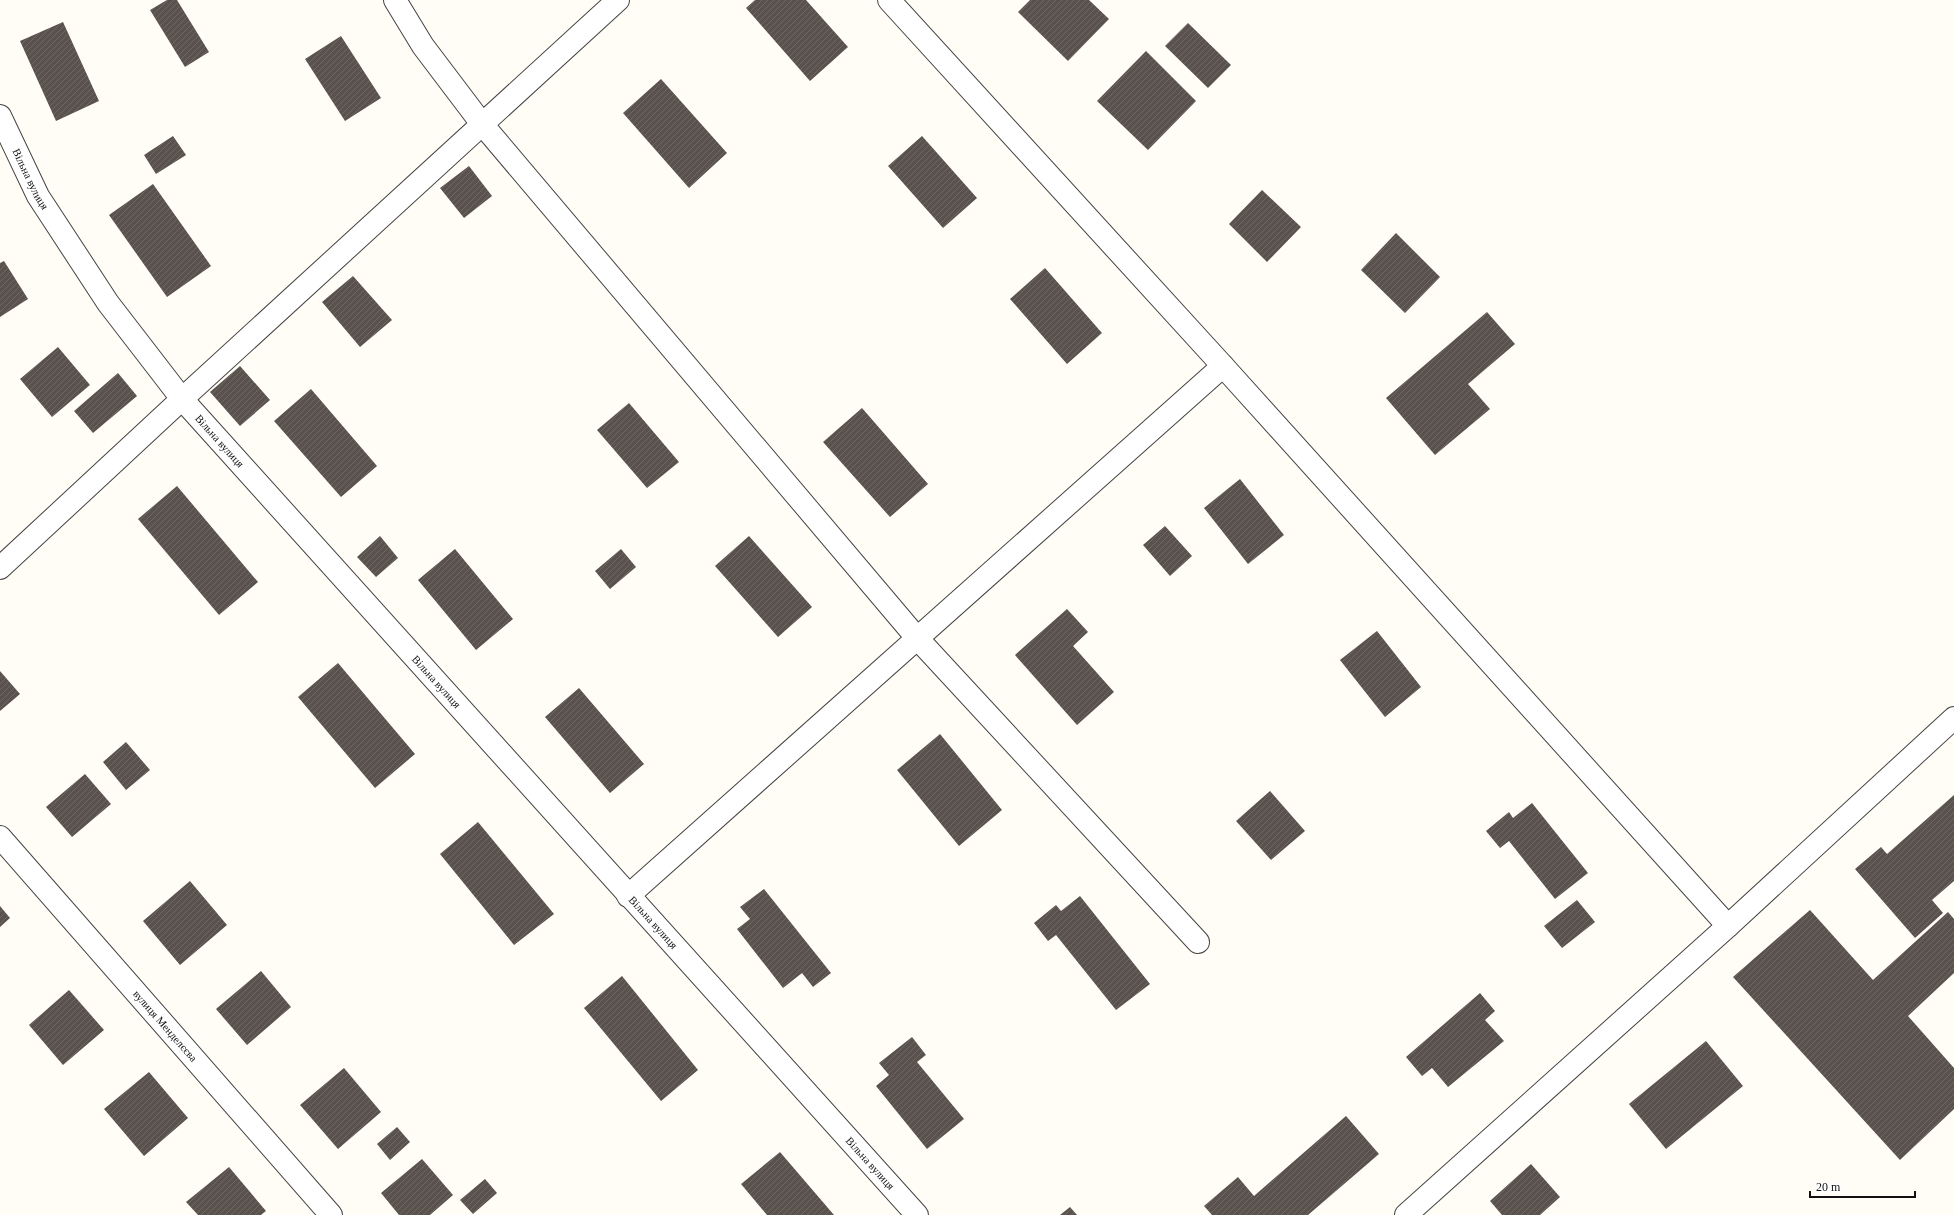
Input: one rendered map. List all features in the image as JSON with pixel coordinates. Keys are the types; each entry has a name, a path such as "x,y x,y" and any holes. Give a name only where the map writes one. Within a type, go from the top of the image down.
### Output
{"street":[{"path":"395,0 423,46 482,124 917,638 1198,942"},
{"path":"0,568 182,399 618,0"},
{"path":"889,0 1223,366 1728,926"},
{"name":"Вільна вулиця","path":"0,116 38,196 108,303 182,399 628,896 917,1215"},
{"path":"628,896 1223,366"},
{"path":"1406,1215 1728,926 1954,718"},
{"name":"вулиця Менделєєва","path":"0,837 330,1215"}],"building":[{"path":"167,0 177,0 209,52 185,67 150,10"},
{"path":"755,0 806,0 848,47 810,81 746,8"},
{"path":"1030,0 1089,0 1109,19 1068,61 1018,12"},
{"path":"63,22 99,101 56,121 20,41"},
{"path":"1188,23 1231,65 1208,88 1165,46"},
{"path":"341,36 381,98 345,121 305,59"},
{"path":"1146,51 1196,101 1148,150 1097,101"},
{"path":"661,79 727,153 689,188 623,113"},
{"path":"173,136 186,155 156,174 144,155"},
{"path":"922,136 977,198 943,228 888,166"},
{"path":"469,166 492,196 464,218 440,188"},
{"path":"153,184 211,266 167,297 109,215"},
{"path":"1262,190 1301,227 1267,262 1229,224"},
{"path":"1396,233 1440,277 1405,313 1361,270"},
{"path":"4,261 28,299 0,317 0,263"},
{"path":"1045,268 1102,333 1067,364 1010,299"},
{"path":"353,276 392,320 360,347 322,302"},
{"path":"1487,312 1515,344 1468,384 1490,409 1435,455 1386,398"},
{"path":"58,347 90,385 52,417 20,379"},
{"path":"240,366 270,400 240,426 210,392"},
{"path":"118,373 137,396 93,433 74,411"},
{"path":"311,389 377,466 341,497 274,421"},
{"path":"629,403 679,462 647,488 597,430"},
{"path":"862,408 928,484 890,517 823,442"},
{"path":"1240,479 1284,535 1248,564 1204,508"},
{"path":"177,486 258,582 219,615 138,519"},
{"path":"1165,526 1192,556 1170,576 1143,545"},
{"path":"380,536 398,558 376,577 357,557"},
{"path":"749,536 812,607 778,637 715,566"},
{"path":"455,549 513,619 476,650 418,580"},
{"path":"621,549 636,567 610,589 595,571"},
{"path":"1067,609 1088,632 1073,646 1114,692 1077,725 1015,655"},
{"path":"1377,631 1421,687 1385,717 1340,660"},
{"path":"338,663 415,754 375,788 298,697"},
{"path":"0,671 20,694 0,711"},
{"path":"579,688 644,764 610,793 545,717"},
{"path":"940,734 1002,810 959,846 897,770"},
{"path":"126,742 150,770 126,790 103,762"},
{"path":"85,774 111,804 72,837 46,807"},
{"path":"1270,791 1305,831 1271,860 1236,821"},
{"path":"1954,795 1954,881 1932,900 1943,913 1915,938 1855,869 1881,847 1887,854"},
{"path":"1532,803 1588,873 1555,899 1509,841 1500,848 1486,831 1509,812 1513,818"},
{"path":"478,822 554,914 514,945 440,854"},
{"path":"190,881 227,925 180,965 143,921"},
{"path":"764,889 831,973 813,987 802,973 783,988 737,929 750,919 740,907"},
{"path":"1080,896 1150,984 1116,1010 1056,935 1048,941 1034,923 1056,905 1061,911"},
{"path":"1577,900 1595,922 1562,948 1544,926"},
{"path":"0,906 10,918 0,927"},
{"path":"1810,910 1873,980 1948,912 1954,919 1954,973 1908,1016 1954,1068 1954,1109 1900,1160 1733,977"},
{"path":"261,971 291,1007 247,1045 216,1009"},
{"path":"622,976 698,1070 661,1101 584,1008"},
{"path":"69,990 104,1030 63,1065 29,1025"},
{"path":"1480,993 1495,1011 1485,1020 1504,1041 1448,1087 1432,1068 1422,1076 1406,1057"},
{"path":"912,1037 926,1055 917,1062 964,1119 927,1149 876,1086 889,1075 879,1063"},
{"path":"1706,1041 1743,1086 1666,1149 1629,1104"},
{"path":"344,1068 381,1112 338,1149 300,1105"},
{"path":"149,1072 188,1118 144,1156 104,1109"},
{"path":"1346,1116 1379,1154 1308,1215 1212,1215 1204,1206 1238,1177 1254,1196"},
{"path":"397,1127 410,1142 390,1160 377,1144"},
{"path":"780,1152 834,1215 767,1215 741,1184"},
{"path":"422,1159 453,1195 430,1215 399,1215 381,1193"},
{"path":"1531,1164 1560,1197 1540,1215 1502,1215 1490,1201"},
{"path":"229,1167 266,1211 261,1215 198,1215 186,1202"},
{"path":"485,1179 497,1193 473,1214 460,1200"},
{"path":"1070,1207 1077,1215 1060,1215"}]}
